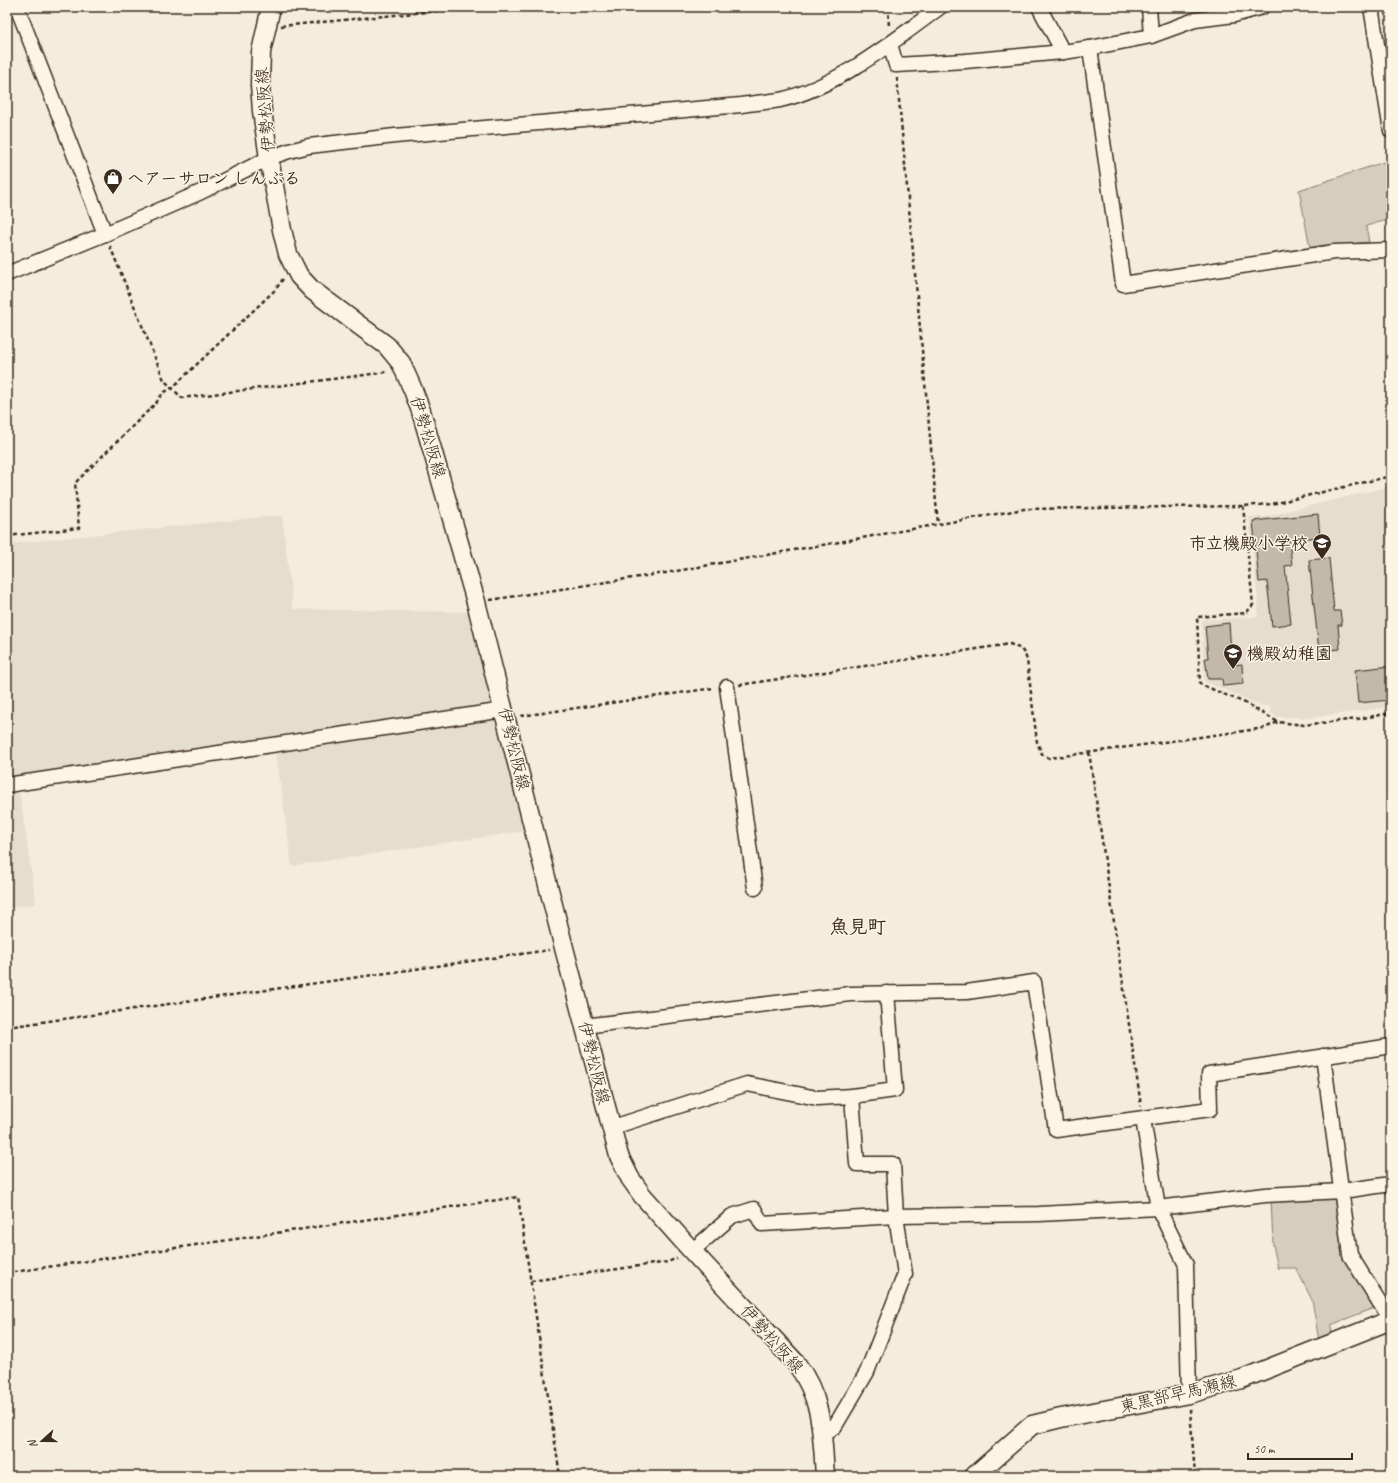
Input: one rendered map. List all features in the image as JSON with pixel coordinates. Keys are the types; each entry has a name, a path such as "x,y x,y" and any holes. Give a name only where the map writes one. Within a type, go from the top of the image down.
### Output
{"main road":[{"name":"伊勢松阪線","path":"269,15 261,52 260,85 262,111 282,230 288,254 299,276 312,290 387,346 401,363 421,411 476,602 610,1128 619,1156 630,1178 692,1250 796,1363 806,1376 818,1407 825,1476"},
{"name":"東黒部早馬瀬線","path":"974,1476 1032,1425 1061,1418 1189,1394 1242,1379 1391,1320"}],"street":[{"path":"16,7 105,234"},
{"path":"7,274 105,234 201,192 269,158 309,146 336,142 741,105 780,100 810,90 856,66 890,44 940,7"},
{"path":"1040,7 1063,52"},
{"path":"1149,7 1150,36"},
{"path":"890,44 896,65 965,61 1063,52 1150,36 1195,20 1234,15 1262,7"},
{"path":"1371,7 1391,131"},
{"path":"1090,48 1123,284 1334,252 1391,250"},
{"path":"728,686 755,888"},
{"path":"7,786 505,714"},
{"path":"584,1026 850,994 966,992 1034,982 1056,1130 1210,1109 1209,1074 1391,1046"},
{"path":"610,1128 747,1084 817,1098 852,1096 895,1090 887,993"},
{"path":"1323,1056 1350,1255 1383,1308 1391,1315"},
{"path":"822,1436 835,1426 867,1372 905,1274 896,1216 893,1164 857,1164 852,1096"},
{"path":"1143,1119 1158,1208 1186,1265 1189,1394"},
{"path":"692,1250 732,1216 754,1209 762,1224 896,1216 1039,1214 1158,1208 1265,1195 1342,1191 1391,1184"}],"path":[{"path":"269,15 284,26 478,7"},
{"path":"888,7 890,44"},
{"path":"896,65 938,524"},
{"path":"105,234 164,380 182,398 392,371 401,363"},
{"path":"7,536 79,528 75,483 156,403 163,393 172,388 276,289 293,264"},
{"path":"476,602 665,573 1024,509 1243,506 1272,504 1391,476"},
{"path":"1243,506 1253,605 1246,613 1197,617 1200,684 1245,702 1278,722 1304,725 1357,719 1391,713"},
{"path":"505,714 728,686 1010,644 1021,648 1025,653 1037,742 1042,754 1049,758 1265,728 1278,722"},
{"path":"1089,752 1143,1119"},
{"path":"7,1027 564,948"},
{"path":"7,1273 518,1197 560,1476"},
{"path":"531,1281 668,1262 692,1250"},
{"path":"1189,1394 1195,1476"}],"shaded area":[{"path":"1390,160 1391,219 1366,226 1369,242 1310,248 1299,190"},
{"name":"市立機殿小学校","path":"1391,486 1391,707 1309,718 1280,717 1271,714 1270,706 1262,706 1204,681 1202,620 1258,617 1258,602 1249,517 1264,517"},
{"path":"282,515 293,609 469,612 524,831 292,866 276,751 19,789 36,904 7,908 7,544"},
{"path":"1310,1196 1310,1200 1334,1196 1345,1258 1376,1307 1331,1325 1332,1336 1319,1341 1312,1300 1296,1268 1278,1268 1273,1245 1271,1198"}],"building":[{"path":"1318,514 1320,537 1289,540 1292,565 1285,566 1291,624 1272,626 1267,581 1259,582 1253,521"},
{"path":"1329,558 1334,611 1340,611 1342,625 1338,625 1340,649 1319,651 1309,560"},
{"path":"1229,623 1232,665 1242,664 1243,684 1223,686 1222,679 1208,679 1205,658 1208,658 1205,626"},
{"path":"1391,666 1391,700 1358,703 1355,670"}],"place":[{"name":"ヘアーサロン しんぷる","path":"113,195"},
{"name":"市立機殿小学校","path":"1322,560"},
{"name":"機殿幼稚園","path":"1233,670"}],"district":[{"name":"魚見町","path":"858,927"}]}
